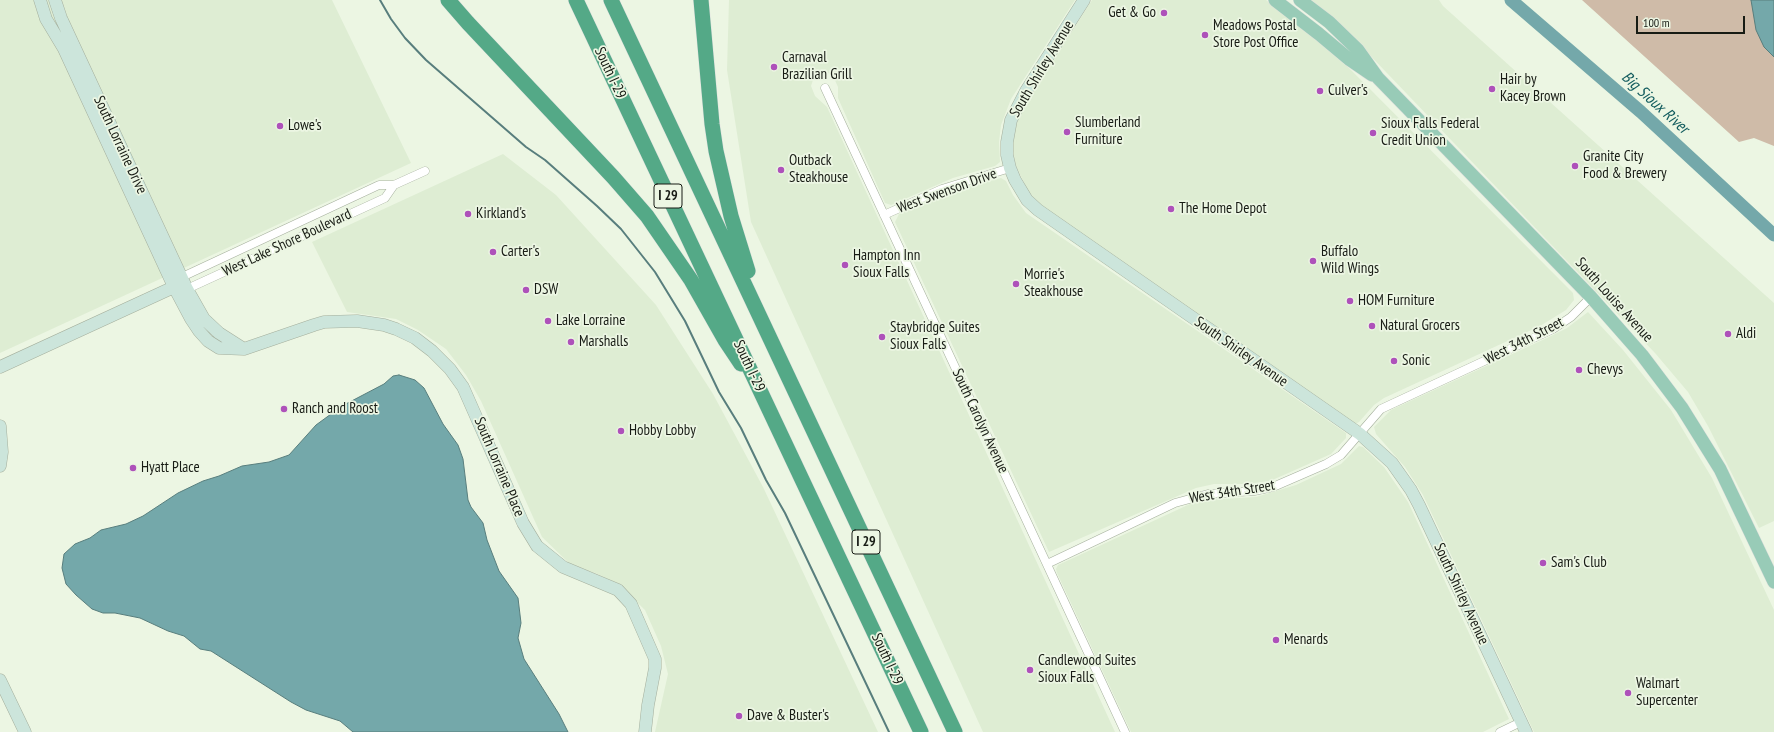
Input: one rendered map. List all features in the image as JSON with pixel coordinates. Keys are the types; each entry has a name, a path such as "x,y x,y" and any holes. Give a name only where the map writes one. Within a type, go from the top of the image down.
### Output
{"highway":[{"path":"448,0 472,28 613,177 647,216 691,280 731,351 762,392"},
{"name":"South I-29","path":"576,0 921,732"},
{"name":"South I-29","path":"611,0 956,732"},
{"path":"701,0 712,124 721,173 740,246 777,351"}],"main road":[{"name":"South Louise Avenue","path":"1275,0 1350,60 1378,78"},
{"name":"South Louise Avenue","path":"1300,0 1329,22 1358,50 1378,78 1591,297 1656,371 1700,436 1731,492 1774,582"}],"street":[{"name":"South Lorraine Drive","path":"40,0 46,19 64,49 174,287"},
{"name":"South Lorraine Drive","path":"55,0 61,18 187,289"},
{"name":"South Shirley Avenue","path":"1084,0 1026,91 1011,120 1007,142 1010,168 1015,180 1027,200 1038,210 1360,434 1392,463 1411,490 1524,727"},
{"name":"South Carolyn Avenue","path":"825,88 1125,732"},
{"name":"West Swenson Drive","path":"884,215 942,189 1010,168"},
{"name":"West Lake Shore Boulevard","path":"0,367 174,287 182,277 379,185 394,185 425,171"},
{"name":"West Lake Shore Boulevard","path":"187,289 384,198 394,185"},
{"path":"174,287 187,289 204,319 219,333 244,349"},
{"name":"South Lorraine Place","path":"174,287 191,319 208,341 219,348 244,349 314,325 331,322 357,321 384,325 406,333 441,358 463,387 523,523 537,546 563,567 618,590 634,607 655,659 655,668 648,705 645,732"},
{"name":"West 34th Street","path":"1047,564 1175,503 1208,494 1254,491 1273,487 1331,462 1341,455 1381,410 1553,329 1571,317 1591,297"},
{"path":"0,426 2,452 0,466"},
{"path":"0,680 25,732"},
{"path":"1500,732 1524,727"}],"shaded area":[{"path":"0,0 332,0 411,163 0,353"},
{"path":"729,0 1075,0 1011,99 1001,125 999,142 1000,162 995,166 953,178 891,205 885,203 838,98 838,87 833,76 828,73 818,75 813,80 811,86 815,96 827,107 1115,732 983,732 751,222 727,70"},
{"path":"1092,0 1266,0 1347,66 1573,293 1574,300 1566,310 1540,326 1384,398 1374,405 1359,422 1355,424 1041,206 1029,193 1016,166 1013,151 1014,130 1019,115"},
{"path":"1308,0 1439,0 1443,6 1774,303 1774,521 1759,528 1708,426 1688,392 1655,353 1363,48"},
{"path":"1582,0 1774,0 1774,146 1754,138 1739,142"},
{"path":"503,154 556,195 656,305 713,394 763,487 878,732 655,732 668,674 661,646 645,610 617,583 595,573 572,566 542,537 481,401 466,375 446,349 418,330 396,319 347,312 312,242"},
{"path":"1001,178 1006,181 1013,195 1026,213 1346,433 1346,438 1331,454 1270,481 1245,484 1214,484 1196,488 1049,552 895,222 899,214 949,192"},
{"path":"1588,312 1623,350 1671,410 1712,478 1774,610 1774,732 1534,732 1423,495 1405,467 1376,434 1374,427 1391,410 1549,337 1567,328"},
{"path":"1359,446 1363,447 1384,467 1408,502 1509,719 1483,732 1131,732 1057,573 1056,569 1058,565 1190,504 1205,500 1256,497 1296,485 1341,464"}],"water":[{"path":"1751,0 1774,0 1774,57 1764,47 1756,30"},
{"path":"399,375 415,380 424,388 443,424 458,445 463,459 468,500 471,507 483,523 487,540 499,571 518,598 521,623 518,638 524,659 559,714 568,732 353,732 340,721 306,710 291,702 211,651 200,649 184,636 168,631 140,618 115,613 103,613 92,609 66,584 62,568 64,554 75,544 90,538 101,530 126,524 143,516 178,493 203,481 242,466 269,462 289,455 316,425 342,406 384,384 393,376"}],"waterway":[{"path":"380,0 391,19 405,38 426,60 526,147 545,160 597,206 621,229 655,272 685,321 719,392 741,428 766,480 785,513 889,732"},
{"name":"Big Sioux River","path":"1511,0 1641,112 1774,235"}],"place":[{"name":"Get & Go","path":"1164,13"},
{"name":"Meadows Postal Store Post Office","path":"1205,35"},
{"name":"Carnaval Brazilian Grill","path":"774,67"},
{"name":"Hair by Kacey Brown","path":"1492,89"},
{"name":"Culver's","path":"1320,91"},
{"name":"Lowe's","path":"280,126"},
{"name":"Slumberland Furniture","path":"1067,132"},
{"name":"Sioux Falls Federal Credit Union","path":"1373,133"},
{"name":"Granite City Food & Brewery","path":"1575,166"},
{"name":"Outback Steakhouse","path":"781,170"},
{"name":"The Home Depot","path":"1171,209"},
{"name":"Kirkland's","path":"468,214"},
{"name":"Carter's","path":"493,252"},
{"name":"Buffalo Wild Wings","path":"1313,261"},
{"name":"Hampton Inn Sioux Falls","path":"845,265"},
{"name":"Morrie's Steakhouse","path":"1016,284"},
{"name":"DSW","path":"526,290"},
{"name":"HOM Furniture","path":"1350,301"},
{"name":"Lake Lorraine","path":"548,321"},
{"name":"Natural Grocers","path":"1372,326"},
{"name":"Aldi","path":"1728,334"},
{"name":"Staybridge Suites Sioux Falls","path":"882,337"},
{"name":"Marshalls","path":"571,342"},
{"name":"Sonic","path":"1394,361"},
{"name":"Chevys","path":"1579,370"},
{"name":"Ranch and Roost","path":"284,409"},
{"name":"Hobby Lobby","path":"621,431"},
{"name":"Hyatt Place","path":"133,468"},
{"name":"Sam's Club","path":"1543,563"},
{"name":"Menards","path":"1276,640"},
{"name":"Candlewood Suites Sioux Falls","path":"1030,670"},
{"name":"Walmart Supercenter","path":"1628,693"},
{"name":"Dave & Buster's","path":"739,716"}]}
